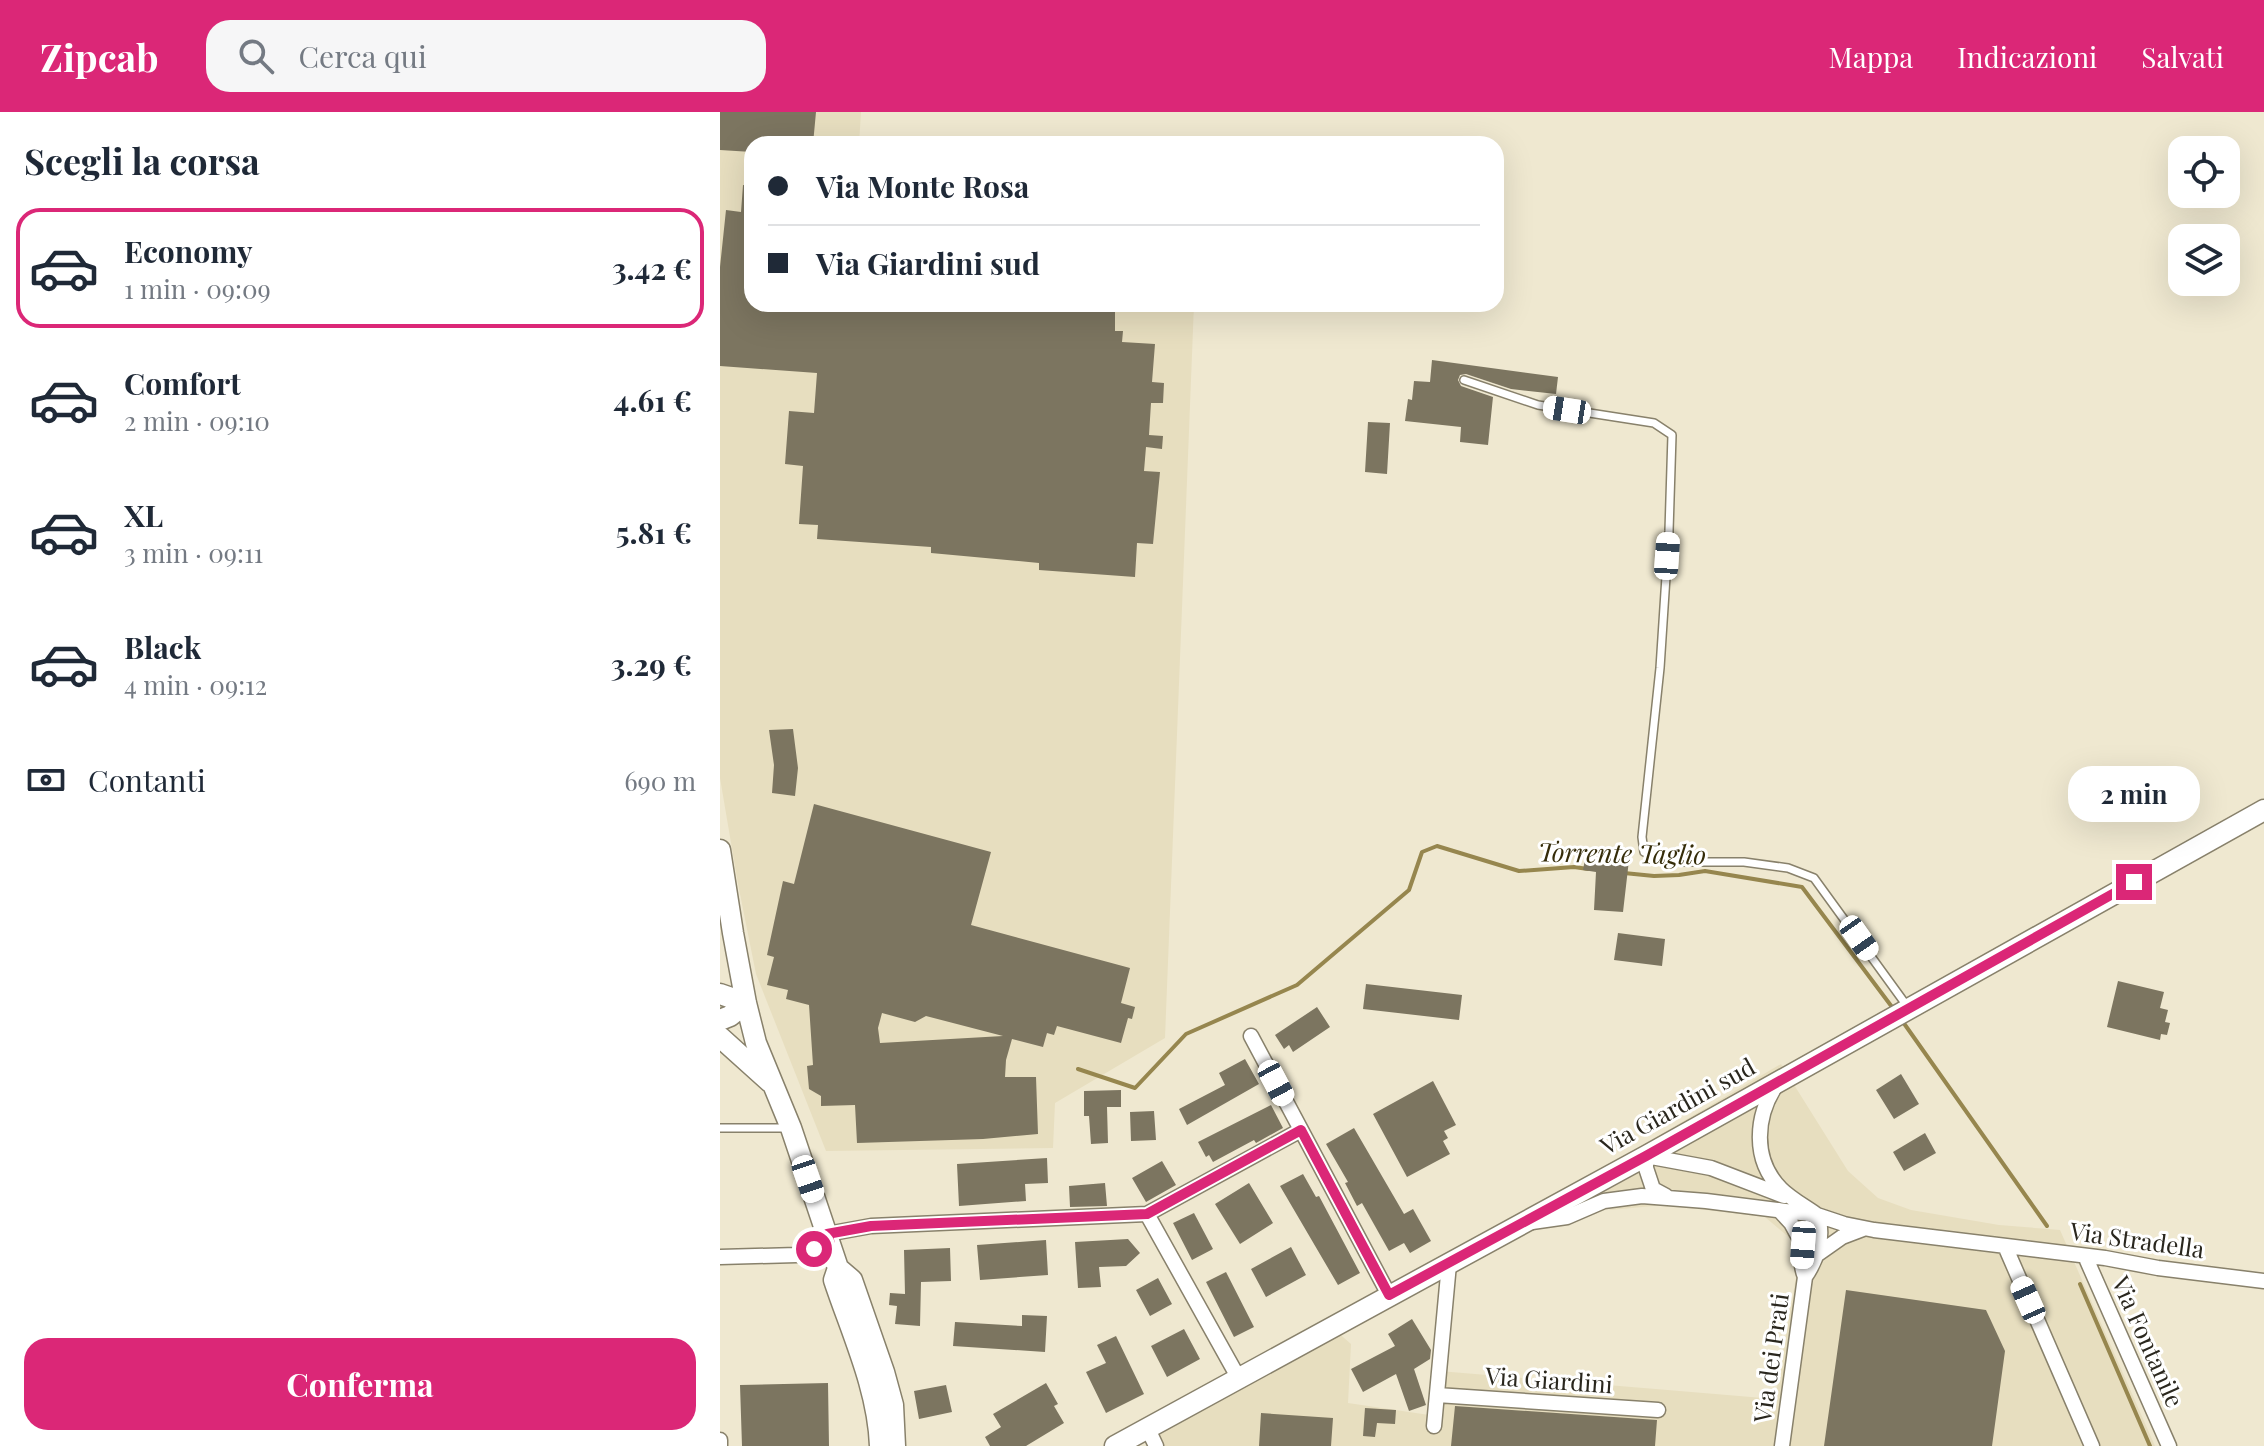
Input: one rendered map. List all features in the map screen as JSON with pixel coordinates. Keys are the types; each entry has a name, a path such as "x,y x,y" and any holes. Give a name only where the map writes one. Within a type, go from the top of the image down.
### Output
{"main road":[{"name":"Via Giardini sud","path":"1115,1446 1152,1438 1238,1377 1646,1156 2264,810"},
{"path":"720,850 746,1003 756,1043 791,1128 838,1268 852,1280 884,1372 893,1405 895,1446"},
{"path":"720,966 733,933"},
{"path":"720,994 746,1003"},
{"path":"720,1020 746,1003"},
{"path":"720,1037 773,1084"},
{"path":"838,1268 834,1280 875,1400 880,1446"}],"street":[{"path":"1251,1036 1389,1295"},
{"path":"1779,1081 1769,1096 1760,1123 1761,1151 1771,1176 1782,1190 1817,1215 1821,1234 1811,1269 1805,1277"},
{"path":"720,1257 797,1255 829,1238 871,1226 1147,1214 1301,1130"},
{"path":"1670,1197 1653,1189 1646,1168 1646,1156 1711,1168 1799,1203"},
{"path":"1523,1223 1567,1217 1613,1199 1642,1196 1817,1215"},
{"path":"1779,1210 1791,1223 1803,1245"},
{"path":"1147,1214 1238,1377"},
{"path":"1805,1277 1801,1267 1803,1245 1817,1215"},
{"name":"Via Stradella","path":"1817,1215 1865,1228 2264,1281"},
{"path":"1815,1256 1842,1237 1865,1228"},
{"path":"2005,1246 2092,1446"},
{"name":"Via Fontanile","path":"2085,1256 2169,1446"},
{"path":"1434,1426 1449,1264"},
{"name":"Via dei Prati","path":"1782,1446 1805,1277"},
{"name":"Via Giardini","path":"1437,1395 1658,1410"}],"lane":[{"path":"1464,380 1538,405 1654,423 1672,435 1661,656 1642,837 1644,852 1666,862 1744,862 1788,868 1814,878 1902,1012"},
{"path":"720,1128 791,1128"}],"shaded area":[{"path":"720,112 861,112 860,136 744,136 744,312 1194,312 1165,1038 1055,1103 1053,1148 826,1151 756,974 720,778"},
{"path":"1781,1064 1848,1171 1878,1198 1911,1210 1999,1225 2060,1230 2155,1446 1146,1446 1142,1433 1335,1330 1351,1344 1348,1403 1436,1416 1439,1371 1775,1399 1796,1277 1791,1239 1765,1217 1664,1205 1610,1210 1581,1181"}],"building":[{"path":"720,112 816,112 814,136 744,136 744,152 720,150"},
{"path":"743,185 744,312 1115,312 1115,331 1123,331 1122,342 1155,344 1152,382 1164,383 1163,403 1151,403 1149,435 1163,436 1162,449 1146,447 1144,471 1160,472 1153,544 1137,543 1135,577 1039,570 1039,563 931,553 931,547 817,539 818,525 799,524 803,466 785,464 789,411 814,413 817,373 720,366 720,267 726,210 741,212"},
{"path":"1432,360 1558,377 1556,394 1511,389 1466,374 1460,375 1458,380 1461,386 1493,397 1488,445 1460,442 1461,427 1405,421 1414,381 1430,382"},
{"path":"1368,422 1390,423 1387,474 1365,472"},
{"path":"793,729 798,768 795,796 772,793 774,765 769,730"},
{"path":"814,804 991,852 971,925 1130,968 1121,1003 1135,1007 1132,1019 1128,1018 1121,1043 1057,1026 1054,1035 1047,1033 1043,1047 1012,1039 1005,1077 1036,1077 1038,1134 857,1143 855,1105 821,1106 821,1096 809,1089 807,1066 813,1065 809,1005 786,999 788,990 767,985 774,957 767,955 783,881 794,884","holes":["882,1013 915,1022 926,1016 1003,1036 880,1043 878,1028"]},
{"path":"1586,854 1629,860 1623,912 1594,910 1596,872 1583,870"},
{"path":"1618,933 1665,939 1662,966 1614,960"},
{"path":"2118,981 2164,992 2160,1008 2168,1010 2165,1022 2170,1023 2167,1035 2161,1034 2160,1040 2107,1027"},
{"path":"1366,984 1462,995 1459,1020 1363,1009"},
{"path":"1317,1007 1330,1027 1293,1052 1289,1045 1284,1049 1275,1035"},
{"path":"1245,1059 1259,1084 1187,1125 1179,1109 1225,1085 1219,1073"},
{"path":"1901,1074 1919,1104 1894,1119 1876,1090"},
{"path":"1433,1081 1456,1125 1444,1131 1448,1138 1443,1141 1450,1154 1407,1177 1373,1114"},
{"path":"1121,1090 1121,1107 1107,1107 1108,1143 1091,1144 1089,1116 1084,1116 1084,1091"},
{"path":"1271,1105 1283,1128 1213,1162 1209,1155 1206,1157 1198,1142"},
{"path":"1154,1111 1156,1140 1131,1141 1130,1112"},
{"path":"1354,1128 1404,1214 1413,1209 1431,1241 1410,1253 1404,1243 1389,1251 1362,1203 1357,1206 1345,1183 1348,1182 1326,1144"},
{"path":"1925,1133 1936,1153 1904,1171 1893,1152"},
{"path":"1047,1158 1048,1183 1025,1184 1026,1201 959,1206 957,1164"},
{"path":"1162,1161 1176,1185 1146,1202 1132,1178"},
{"path":"1303,1174 1316,1197 1319,1196 1360,1273 1338,1285 1280,1186"},
{"path":"1105,1183 1107,1206 1070,1207 1069,1186"},
{"path":"1249,1183 1273,1223 1240,1244 1215,1204"},
{"path":"1194,1213 1213,1249 1192,1260 1173,1223"},
{"path":"1128,1239 1140,1253 1126,1266 1099,1267 1101,1287 1078,1288 1075,1242"},
{"path":"1046,1240 1048,1275 980,1280 977,1245"},
{"path":"1291,1247 1306,1275 1266,1297 1251,1269"},
{"path":"950,1248 951,1281 921,1282 920,1326 895,1324 897,1306 889,1305 890,1293 905,1294 904,1250"},
{"path":"1226,1272 1254,1327 1234,1337 1206,1282"},
{"path":"1158,1278 1172,1304 1150,1316 1136,1290"},
{"path":"1846,1290 1986,1310 2005,1351 1992,1446 1824,1446"},
{"path":"1022,1315 1047,1316 1045,1352 953,1346 955,1322 1022,1326"},
{"path":"1412,1319 1431,1350 1430,1359 1414,1369 1426,1405 1409,1411 1396,1374 1363,1392 1351,1369 1395,1346 1388,1334"},
{"path":"1184,1329 1200,1359 1167,1377 1151,1346"},
{"path":"1116,1336 1144,1394 1106,1413 1086,1372 1106,1363 1097,1345"},
{"path":"828,1383 829,1446 742,1446 740,1385"},
{"path":"1046,1383 1064,1423 1026,1446 990,1446 985,1437 1001,1427 993,1414"},
{"path":"946,1385 952,1412 919,1419 914,1391"},
{"path":"1455,1406 1657,1420 1655,1446 1451,1446"},
{"path":"1365,1408 1396,1410 1395,1424 1377,1423 1375,1437 1363,1436"},
{"path":"1261,1413 1333,1418 1331,1446 1259,1446"}],"waterway":[{"name":"Torrente Taglio","path":"1078,1069 1135,1088 1186,1034 1297,985 1409,890 1422,852 1437,846 1519,871 1574,867 1588,869"},
{"name":"Torrente Taglio","path":"1624,873 1654,876 1705,871 1802,887 1895,1011"},
{"name":"Torrente Taglio","path":"1903,1022 2047,1226"},
{"name":"Torrente Taglio","path":"2080,1284 2150,1446"}],"route":[{"path":"814,1249 830,1243 827,1234 871,1226 1147,1214 1301,1130 1389,1295 1646,1156 2134,882"}]}
